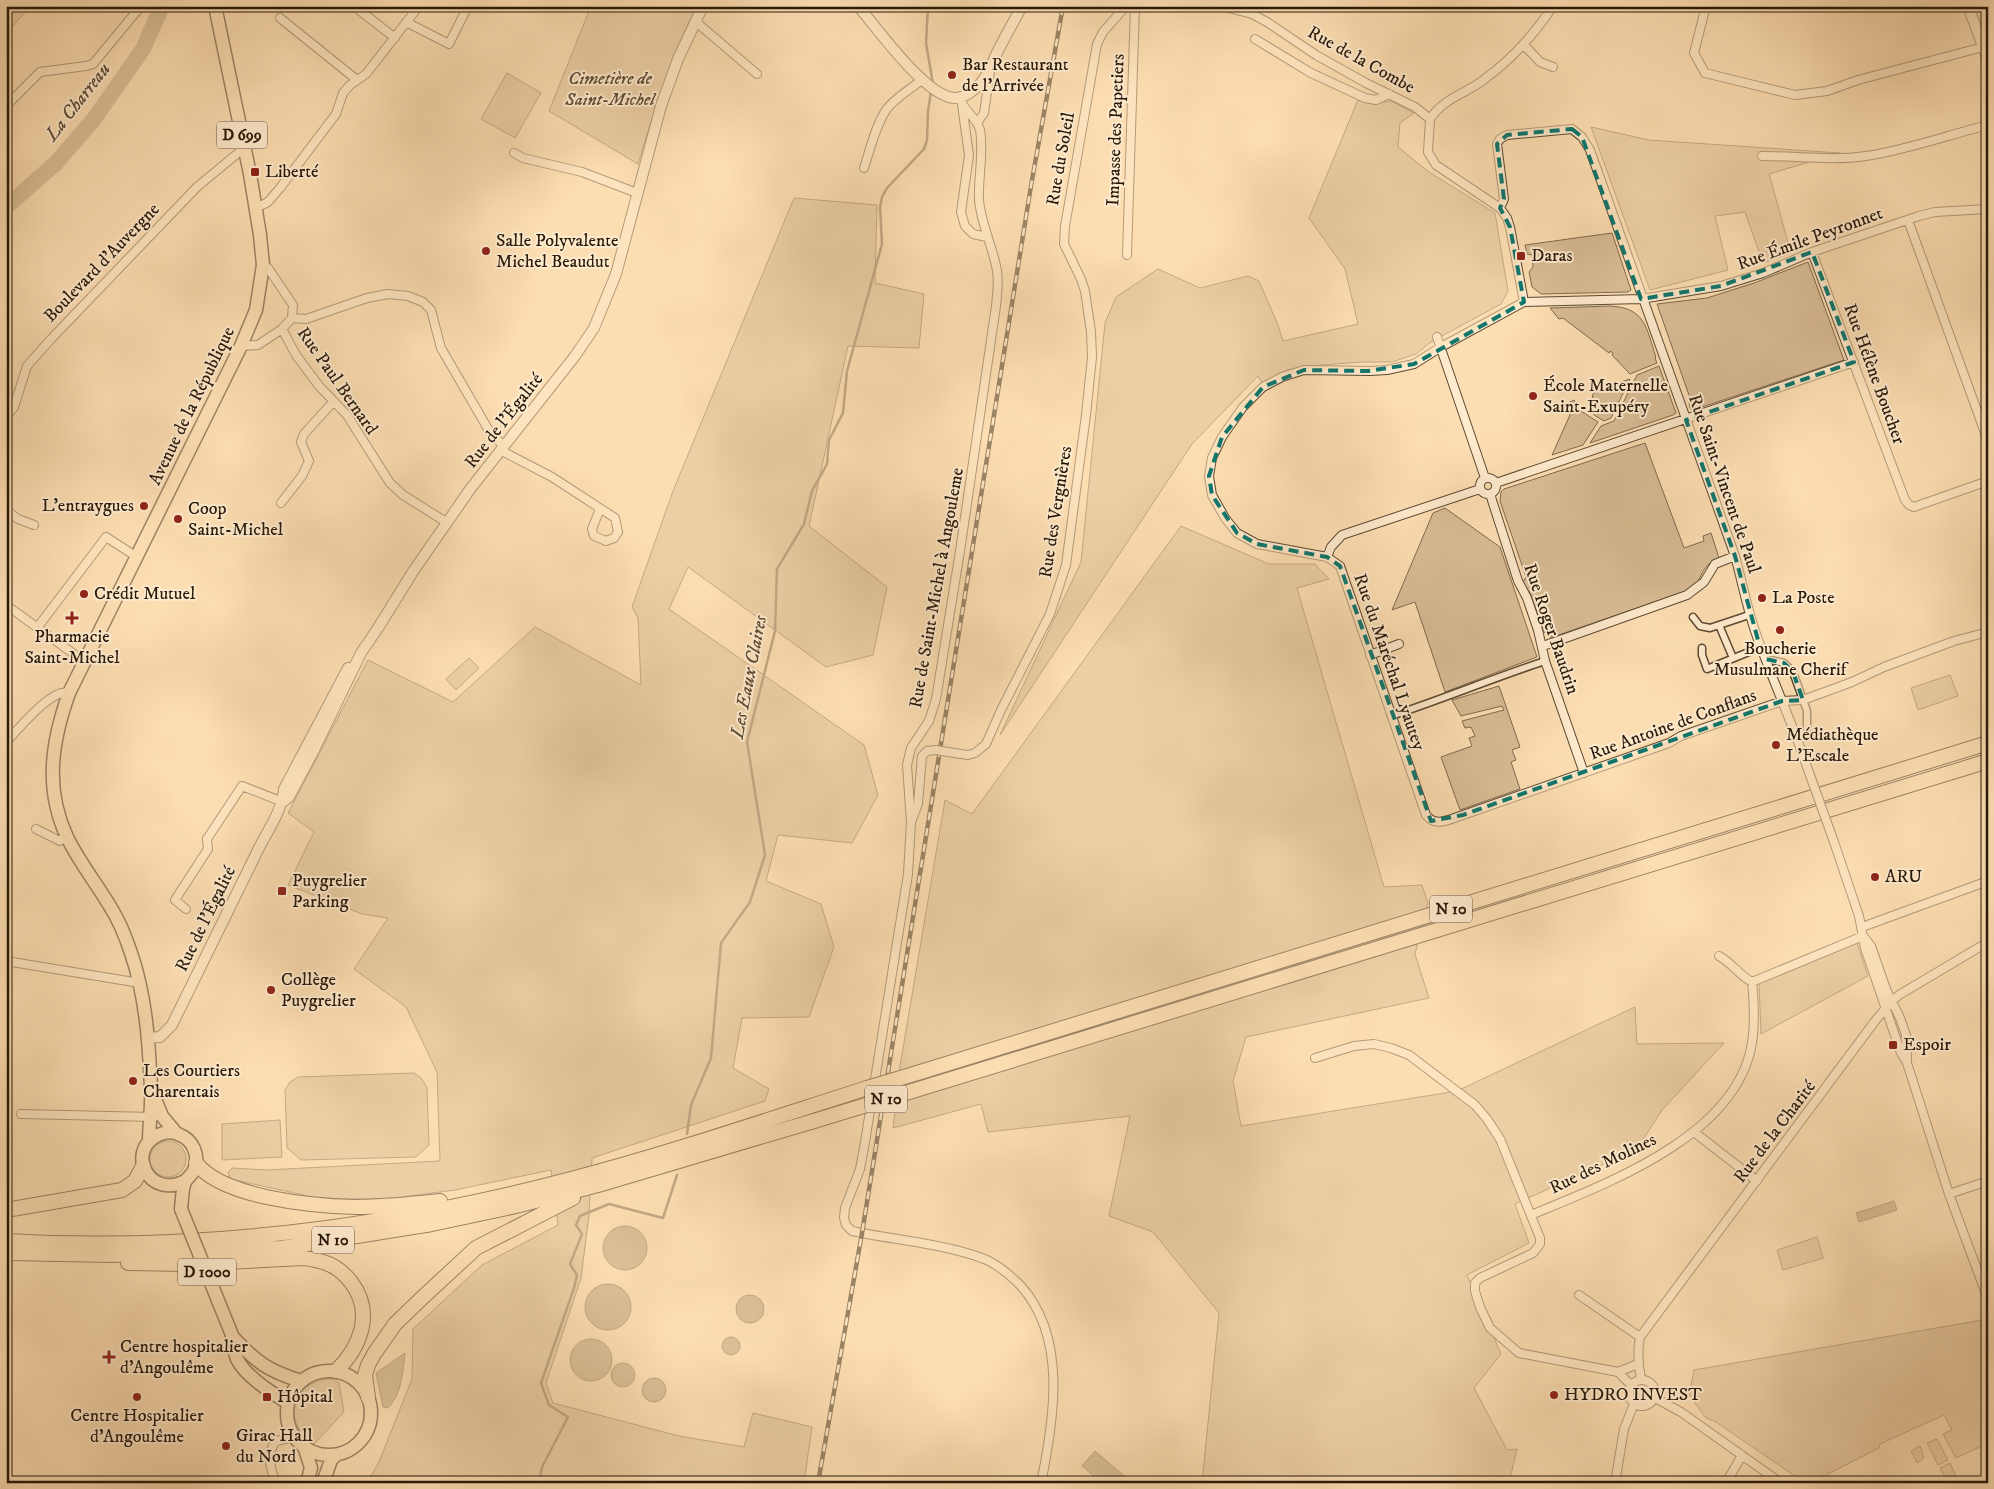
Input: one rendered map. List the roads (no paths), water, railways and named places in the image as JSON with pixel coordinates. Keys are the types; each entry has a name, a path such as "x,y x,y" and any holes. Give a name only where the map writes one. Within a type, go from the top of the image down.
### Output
{"highway":[{"name":"N 10","path":"6,1241 101,1243 214,1239 324,1228 455,1206 592,1173 1988,743"},
{"name":"N 10","path":"6,1253 112,1255 282,1248 432,1224 516,1206 598,1185 958,1078 1988,761"},
{"path":"196,1163 201,1169 224,1184 275,1198 357,1207 440,1201 455,1206"},
{"path":"6,1210 122,1190 135,1181 143,1166"},
{"path":"368,1397 366,1375 368,1365 395,1324 476,1248 598,1185"},
{"path":"62,1255 116,1263 188,1264 304,1258 323,1262 336,1268 347,1277 359,1294 364,1312 363,1323 351,1354 336,1372"}],"main road":[{"name":"D 699","path":"215,6 256,208 263,265"},
{"name":"Avenue de la République","path":"149,1142 156,1116 151,1087 148,1038 140,983 129,947 112,910 67,836 55,795 52,754 56,732 69,693 241,346 256,310 263,265"},
{"name":"Avenue de la République","path":"156,1116 176,1133"},
{"path":"176,1133 183,1136 194,1147 196,1163 190,1176 185,1181 172,1186 165,1186 151,1179 143,1166 144,1149 149,1142 161,1134 176,1133"},
{"path":"181,1209 185,1181"},
{"name":"D 1000","path":"165,1186 181,1209 232,1336 237,1358 243,1368 256,1380 288,1403"},
{"name":"D 1000","path":"232,1336 252,1358 279,1374 301,1381"},
{"path":"307,1483 311,1468 305,1449 294,1437 287,1421 288,1403 292,1391 301,1381 317,1372 336,1372 349,1376 360,1385 368,1397 371,1409 370,1422 366,1434 353,1448 336,1455 331,1460 323,1483"},
{"path":"305,1449 315,1453 336,1455"}],"street":[{"path":"6,106 40,72 93,64 141,6"},
{"path":"354,6 395,38"},
{"path":"256,208 268,202 280,188 336,114 344,93 366,74 419,6"},
{"path":"406,22 449,44 468,6"},
{"name":"Rue de l'Égalité","path":"148,1038 160,1037 172,1025 283,802 284,788 341,678 360,653 446,522 575,356 594,328 616,274 661,106 678,59 703,6"},
{"path":"961,102 980,84 990,69 1022,6"},
{"name":"Rue du Soleil","path":"1076,266 1066,250 1064,235 1097,44 1103,32 1126,6"},
{"name":"Impasse des Papetiers","path":"1127,255 1135,6"},
{"name":"Rue de la Combe","path":"1221,6 1252,14 1267,22 1316,55 1415,107 1430,118"},
{"path":"1524,302 1507,218 1500,208 1436,165 1428,152 1430,118 1448,99 1481,82 1524,45 1546,19 1553,6"},
{"path":"1706,6 1694,53 1705,73 1795,94 1827,91 1858,80 1983,47"},
{"path":"1968,6 1988,60"},
{"path":"863,8 925,83 939,94 961,102 977,123 984,113 990,69"},
{"path":"280,18 357,80"},
{"path":"695,21 757,74"},
{"path":"1255,39 1311,73 1365,98 1376,100 1389,94"},
{"path":"1524,45 1540,62 1553,67"},
{"path":"864,168 881,120 887,110 895,101 925,83"},
{"path":"961,102 969,155 961,212 965,226 973,234 987,237"},
{"name":"Rue de Saint-Michel à Angouleme","path":"977,123 981,142 979,200 997,272 996,306 942,666 929,721 911,748 907,765 911,822 908,874 860,1169 845,1208 844,1218 846,1226 852,1231 954,1250 988,1261 1010,1275 1024,1290 1038,1311 1046,1330 1052,1369 1053,1406 1042,1483"},
{"path":"1762,156 1848,158 1865,156 1988,125"},
{"name":"Rue Saint-Vincent de Paul","path":"1500,208 1504,199 1497,144 1500,139 1507,135 1572,129 1582,137 1590,150 1641,299 1735,556 1749,615 1834,842 1864,936"},
{"name":"Boulevard d'Auvergne","path":"6,417 14,407 27,366 52,338 197,187 238,152 245,151"},
{"path":"514,153 524,158 582,172 637,193"},
{"name":"Rue Émile Peyronnet","path":"1641,299 1721,286 1762,273 1812,252 1935,212 1988,209"},
{"path":"1908,220 1988,441"},
{"name":"Rue Hélène Boucher","path":"1812,252 1904,500 1914,507 1988,481"},
{"name":"Rue Paul Bernard","path":"263,265 268,268 293,305 292,318 282,329 296,355 319,386 347,415 390,483 403,495 446,522"},
{"name":"Rue des Vergnières","path":"911,822 918,804 922,756 928,750 976,753 986,744 1001,710 1050,614 1066,565 1092,357 1091,332 1085,291 1076,266"},
{"path":"292,318 306,319 367,298 388,294 408,296 427,306 433,315 442,348 488,429 502,448 552,477 600,509"},
{"path":"1480,489 1342,535 1331,547 1327,557 1257,544 1237,533 1225,518 1212,495 1209,476 1212,458 1222,438 1243,407 1263,387 1282,377 1304,370 1387,370 1414,364 1441,347 1524,302 1641,299"},
{"path":"241,346 258,345 282,329"},
{"path":"1438,337 1485,478"},
{"path":"1496,483 1854,362"},
{"path":"281,503 302,476 309,461 301,442 304,434 333,402"},
{"path":"1485,478 1490,478 1496,483"},
{"path":"1480,489 1480,484 1485,478"},
{"path":"1480,489 1484,493 1490,494 1494,491 1496,483"},
{"name":"Rue Roger Baudrin","path":"1490,494 1518,582 1527,598 1543,646 1545,661 1584,773"},
{"path":"6,510 18,519 34,525"},
{"path":"37,628 106,537 137,557"},
{"path":"1543,646 1687,595 1704,582 1714,564 1735,556"},
{"name":"Rue du Maréchal Lyautey","path":"1327,557 1340,566 1426,815"},
{"path":"6,605 84,662"},
{"path":"1693,617 1700,626 1710,628 1749,615"},
{"path":"1719,625 1733,658"},
{"name":"Rue Antoine de Conflans","path":"1426,815 1431,821 1438,822 1584,773 1669,743 1681,736 1782,701 1803,700 1954,641 1988,632"},
{"path":"1370,655 1399,644"},
{"path":"1702,648 1702,655 1708,672 1733,658 1761,647"},
{"path":"1766,659 1784,663 1793,672 1807,712 1807,728"},
{"path":"1391,716 1545,661"},
{"path":"6,742 49,698 60,692 69,693"},
{"path":"186,908 175,900 208,849 207,838 242,786 283,802"},
{"path":"36,829 60,841 67,836"},
{"path":"1862,927 1988,881"},
{"path":"1718,956 1729,962 1745,978 1752,982 1864,936"},
{"path":"1864,936 1871,946 1906,1035 1907,1063"},
{"path":"1864,936 1864,948 1901,1053 1907,1063 1949,1194 1988,1298"},
{"name":"Rue de la Charité","path":"1640,1337 1886,1007 1892,1001 1988,942"},
{"path":"6,960 140,983"},
{"name":"Rue des Molines","path":"1531,1215 1650,1161 1694,1132 1716,1111 1742,1073 1752,1043 1754,1019 1752,982"},
{"path":"1316,1058 1354,1046 1374,1044 1409,1055 1475,1105 1500,1139 1540,1238 1537,1249 1528,1257 1480,1278 1475,1283 1475,1291 1480,1307 1490,1328 1519,1353 1618,1372 1638,1364"},
{"path":"21,1114 156,1116"},
{"path":"1694,1132 1757,1181"},
{"path":"1949,1194 1988,1181"},
{"path":"1579,1295 1640,1337 1637,1348 1641,1379"},
{"path":"1618,1372 1631,1385"},
{"path":"1641,1379 1652,1384 1655,1390 1655,1398 1646,1406 1631,1402 1628,1393 1631,1385 1641,1379"},
{"path":"1655,1398 1681,1412 1781,1483"},
{"path":"1614,1483 1624,1429 1634,1404"},
{"path":"276,1483 270,1468 270,1448 276,1441 294,1437"},
{"path":"1726,1483 1742,1455"}],"waterway":[{"name":"La Charreau","path":"6,207 56,163 94,119 143,49 162,6"},
{"name":"Les Eaux Claires","path":"928,6 926,43 933,84"},
{"name":"Les Eaux Claires","path":"687,1134 691,1105 711,1058 721,943 750,902 765,855 747,742 775,631 777,569 804,524 812,491 827,464 829,440 843,413 847,371 882,244 880,207 882,197 887,188 924,149 927,140 931,92"},
{"name":"Les Eaux Claires","path":"539,1483 542,1467 568,1417 549,1405 541,1383 574,1288 577,1275 570,1264 582,1234 576,1225 580,1216 609,1204 663,1218 677,1175"}],"railway":[{"path":"818,1483 862,1233 1031,186 1063,6"}],"place":[{"name":"Bar Restaurant de l'Arrivée","path":"952,75"},
{"name":"Liberté","path":"255,172"},
{"name":"Salle Polyvalente Michel Beaudut","path":"486,251"},
{"name":"Daras","path":"1521,256"},
{"name":"École Maternelle Saint-Exupéry","path":"1533,396"},
{"name":"L'entraygues","path":"144,506"},
{"name":"Coop Saint-Michel","path":"178,519"},
{"name":"Crédit Mutuel","path":"84,594"},
{"name":"La Poste","path":"1762,598"},
{"name":"Pharmacie Saint-Michel","path":"72,618"},
{"name":"Boucherie Musulmane Cherif","path":"1780,630"},
{"name":"Médiathèque L'Escale","path":"1776,745"},
{"name":"ARU","path":"1875,877"},
{"name":"Puygrelier Parking","path":"282,891"},
{"name":"Collège Puygrelier","path":"271,990"},
{"name":"Espoir","path":"1893,1045"},
{"name":"Les Courtiers Charentais","path":"133,1081"},
{"name":"Centre hospitalier d'Angoulême","path":"109,1357"},
{"name":"HYDRO INVEST","path":"1554,1395"},
{"name":"Centre Hospitalier d'Angoulême","path":"137,1397"},
{"name":"Hôpital","path":"267,1397"},
{"name":"Girac Hall du Nord","path":"226,1446"}],"park label":[{"name":"Cimetière de Saint-Michel","path":"610,89"}]}
